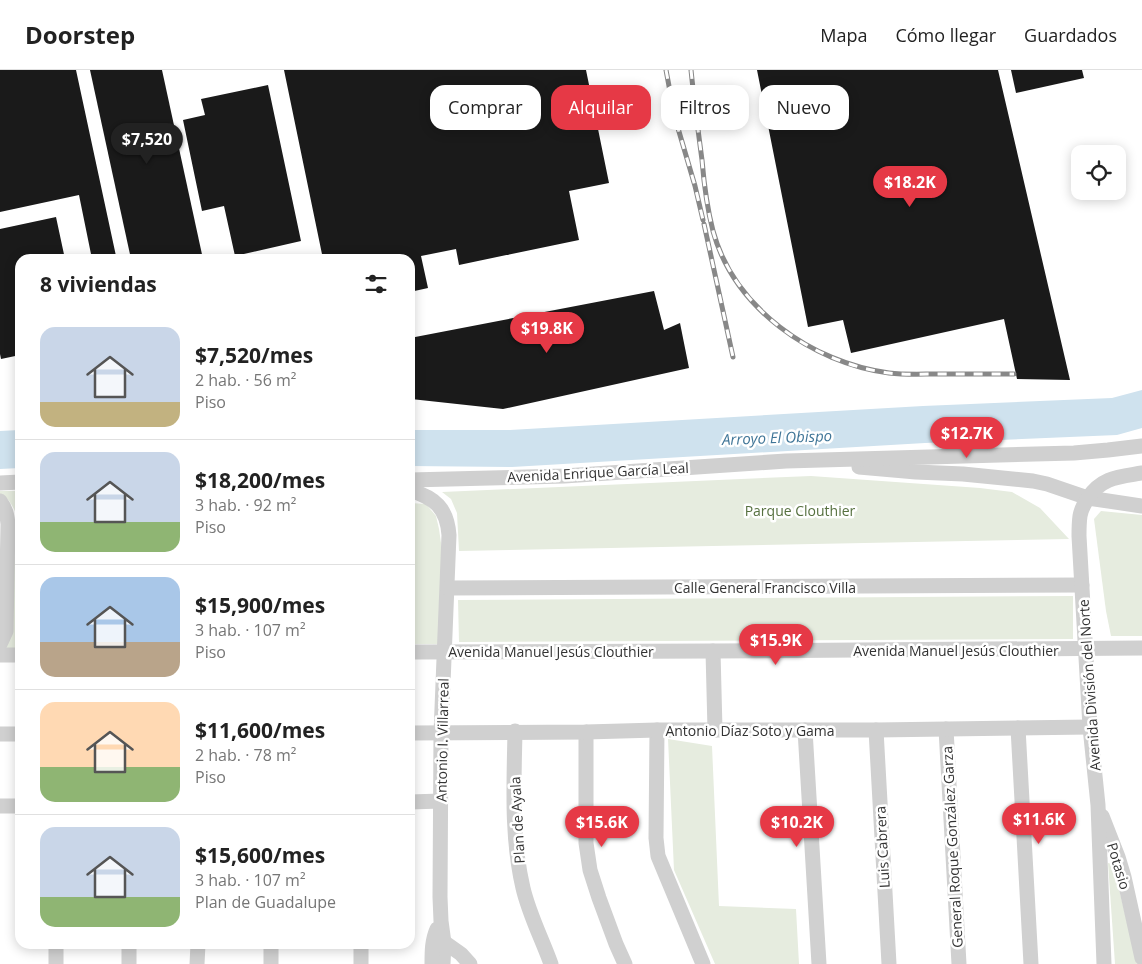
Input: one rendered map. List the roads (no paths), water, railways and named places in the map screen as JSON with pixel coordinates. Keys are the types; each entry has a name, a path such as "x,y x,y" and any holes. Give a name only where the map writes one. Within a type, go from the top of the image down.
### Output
{"street":[{"path":"786,461 1074,453 1142,446"},
{"path":"786,461 1033,481 1088,498 1142,506"},
{"name":"Avenida Enrique García Leal","path":"415,480 564,476 786,461"},
{"path":"1088,498 1094,488 1108,480 1142,473"},
{"path":"0,483 15,482"},
{"name":"Antonio I. Villarreal","path":"415,492 435,502 442,510 447,518 449,535 441,733 441,921 439,939 432,964"},
{"name":"Avenida División del Norte","path":"1088,498 1080,517 1079,536 1090,727 1098,805 1104,964"},
{"path":"0,501 14,522 6,631 0,644"},
{"name":"Calle General Francisco Villa","path":"448,588 1082,585"},
{"name":"Avenida Manuel Jesús Clouthier","path":"415,652 1142,648"},
{"path":"713,651 715,730"},
{"path":"0,655 15,655"},
{"name":"Antonio Díaz Soto y Gama","path":"415,732 1090,727"},
{"path":"1018,728 1031,964"},
{"name":"General Roque González Garza","path":"946,729 959,964"},
{"path":"657,730 656,838 658,856 703,964"},
{"path":"805,730 818,964"},
{"name":"Luis Cabrera","path":"876,730 889,964"},
{"name":"Plan de Ayala","path":"515,732 513,792 516,854 527,903 551,964"},
{"path":"586,732 586,843 590,870 625,964"},
{"path":"0,734 15,734"},
{"path":"415,802 441,801"},
{"name":"Potasio","path":"1098,805 1126,883 1139,929 1142,958"},
{"path":"0,806 15,806"},
{"path":"439,939 460,954 470,964"},
{"name":"Antonio I. Villarreal","path":"439,939 443,964"},
{"path":"56,949 56,964"},
{"path":"129,949 129,964"},
{"path":"197,964 198,949"},
{"path":"271,949 271,964"},
{"path":"361,949 361,964"}],"water":[{"name":"Arroyo El Obispo","path":"1142,390 1142,428 1117,435 925,443 512,467 415,466 415,430 510,430 923,406 1112,398"},
{"path":"15,430 15,468 0,469 0,431"}],"railway":[{"path":"666,70 675,118 703,220"},
{"path":"691,70 705,187 713,231 723,259 739,284 758,307 780,327 805,344 832,357 860,367 902,374 1014,374"},
{"path":"704,224 733,357"}],"park label":[{"name":"Parque Clouthier","path":"800,510"}]}
